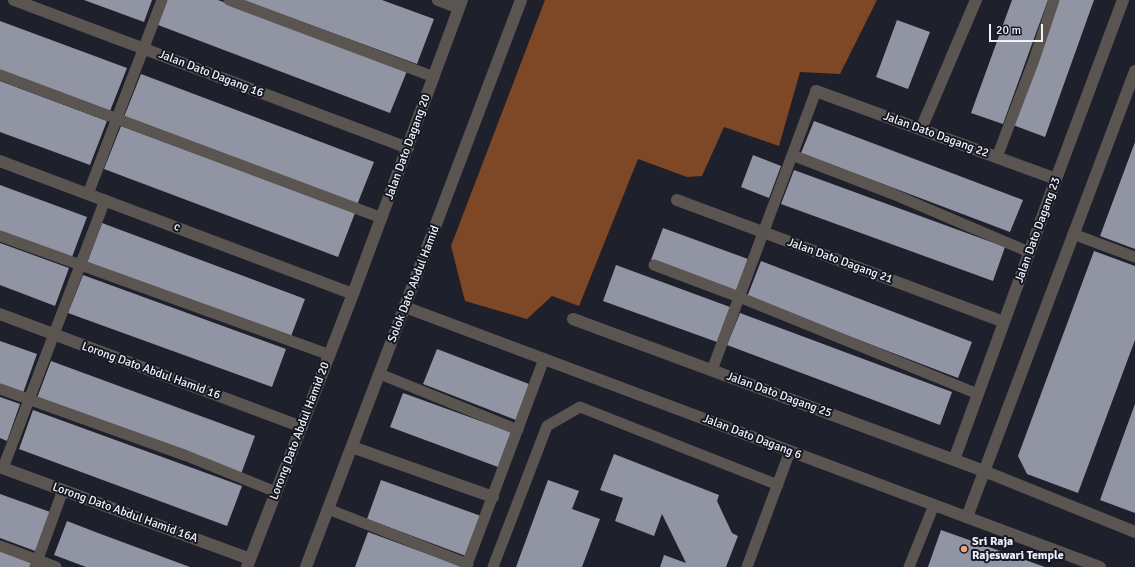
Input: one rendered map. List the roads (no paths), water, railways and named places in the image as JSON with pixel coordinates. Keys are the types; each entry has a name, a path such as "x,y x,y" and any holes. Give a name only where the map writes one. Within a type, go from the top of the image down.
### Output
{"street":[{"name":"Jalan Dato Dagang 16","path":"14,0 408,148"},
{"path":"438,0 461,4"},
{"name":"Solok Dato Abdul Hamid","path":"306,567 521,0"},
{"path":"921,129 976,0"},
{"name":"Jalan Dato Dagang 23","path":"954,460 1029,252 1123,0"},
{"name":"Jalan Dato Dagang 20","path":"353,294 461,4"},
{"path":"967,517 1135,71"},
{"name":"Jalan Dato Dagang 22","path":"816,90 1056,179"},
{"name":"c","path":"0,161 353,294"},
{"name":"Jalan Dato Dagang 21","path":"676,200 1004,322"},
{"name":"Lorong Dato Abdul Hamid 20","path":"248,563 353,294"},
{"name":"Jalan Dato Dagang 6","path":"405,307 1100,567"},
{"name":"Lorong Dato Abdul Hamid 16","path":"0,314 302,427"},
{"name":"Jalan Dato Dagang 25","path":"573,319 984,471 1135,532"},
{"path":"352,447 493,497"},
{"name":"Lorong Dato Abdul Hamid 16A","path":"2,468 63,490 248,563"}],"lane":[{"path":"88,194 162,0"},
{"path":"229,0 434,77"},
{"path":"997,157 1034,60 1054,0"},
{"path":"0,74 382,218"},
{"path":"712,370 816,90"},
{"path":"792,155 893,194 1029,252"},
{"path":"2,468 30,399 105,200"},
{"path":"1073,234 1135,257"},
{"path":"0,236 330,355"},
{"path":"654,265 739,297 978,394"},
{"path":"328,509 467,565 544,359"},
{"path":"380,374 518,430"},
{"path":"0,388 187,456 276,492"},
{"path":"493,567 547,426 580,407 778,485"},
{"path":"747,567 790,451"},
{"path":"37,564 63,490"},
{"path":"909,567 934,505"},
{"path":"0,546 37,564 56,567"}],"place":[{"name":"Sri Raja Rajeswari Temple","path":"964,549"}]}
